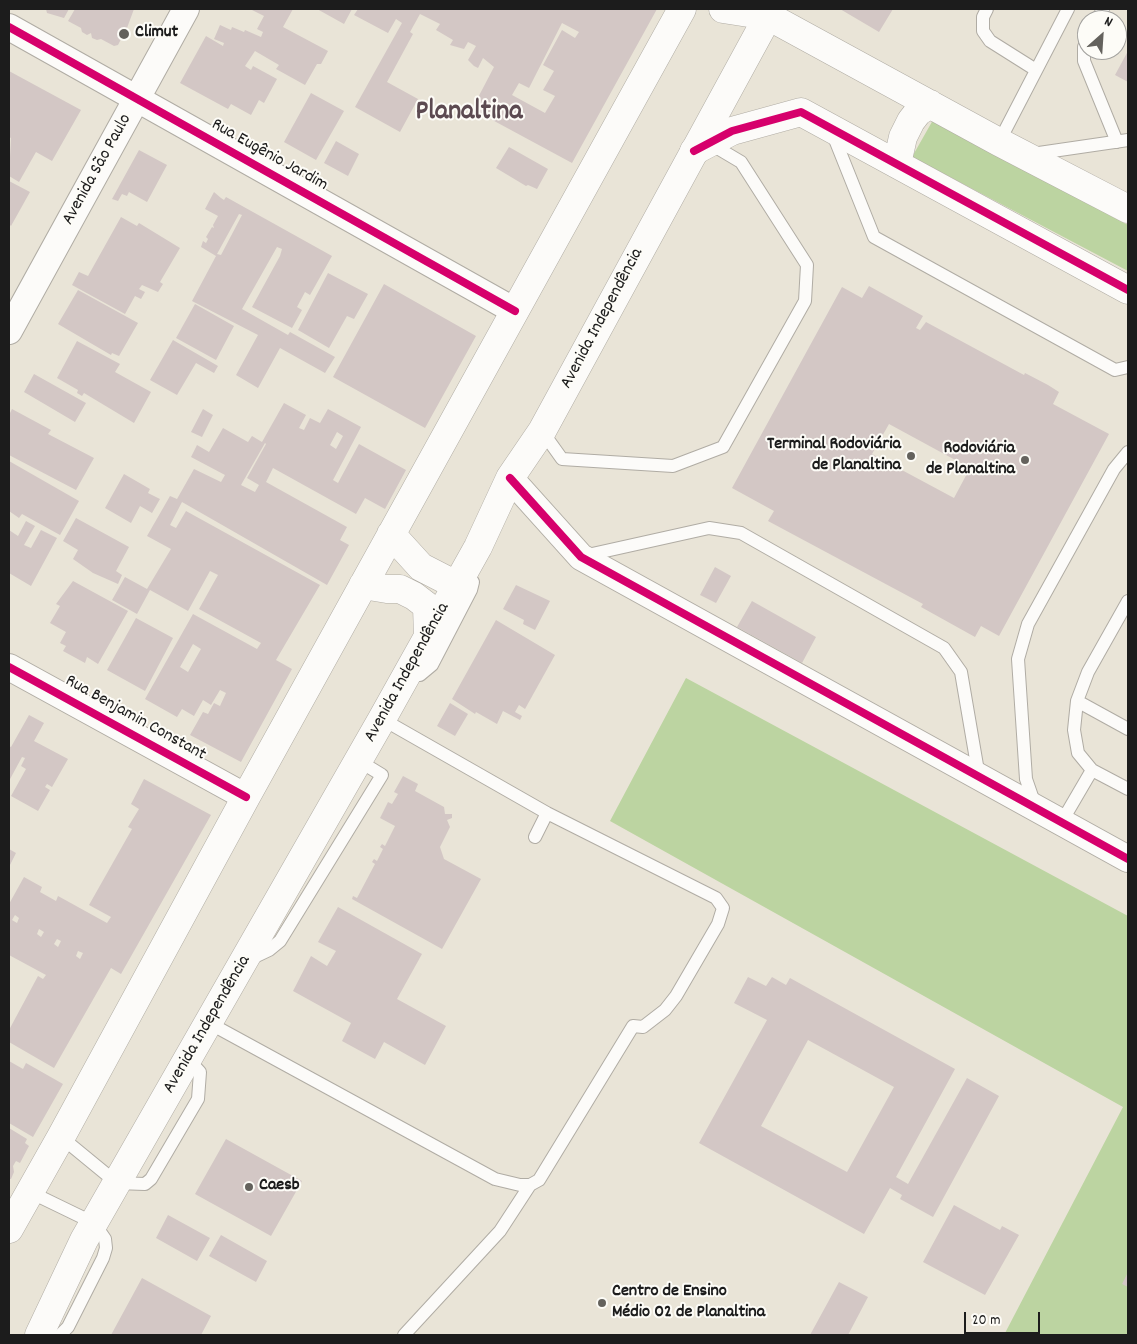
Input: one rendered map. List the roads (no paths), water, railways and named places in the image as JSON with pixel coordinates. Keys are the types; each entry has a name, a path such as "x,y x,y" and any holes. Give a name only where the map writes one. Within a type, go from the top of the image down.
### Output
{"main road":[{"path":"9,1229 682,9"},
{"path":"723,9 770,12 998,142 1128,209"},
{"name":"Avenida Independência","path":"39,1335 94,1223 116,1183 359,761 460,578 510,478 542,431 701,147 770,12"},
{"path":"897,164 903,137 911,121 918,112 930,104"},
{"path":"701,147 732,131 801,112 1128,290"},
{"path":"391,534 421,568 460,578"},
{"path":"363,585 400,589 414,596 427,606 429,616 428,637"}],"street":[{"name":"Avenida São Paulo","path":"9,331 186,9"},
{"name":"Rua Eugênio Jardim","path":"9,27 515,312"},
{"path":"510,478 580,557 1128,859"},
{"name":"Rua Benjamin Constant","path":"9,667 246,797"}],"lane":[{"path":"987,9 983,17 983,31 990,41 1036,70"},
{"path":"998,142 1068,9"},
{"path":"1025,155 1123,141 1084,60"},
{"path":"830,128 874,237 1115,370 1128,367"},
{"path":"542,431 562,459 673,466 723,447 804,301 807,265 741,162 701,147"},
{"path":"1036,810 1026,779 1018,659 1028,624 1114,469 1128,452"},
{"path":"580,557 709,528 741,534 944,648 961,672 979,778"},
{"path":"407,675 420,675 432,665 471,590 473,582 460,578"},
{"path":"1128,601 1088,672 1077,701 1074,730 1078,753 1092,770 1128,789"},
{"path":"1077,701 1128,729"},
{"path":"382,719 547,813 716,898 723,908 718,924 676,996 665,1010 643,1027 633,1026 539,1180 530,1185 500,1231 404,1335"},
{"path":"1061,823 1092,770"},
{"path":"535,837 547,813"},
{"path":"209,1023 495,1179 520,1185 530,1185"},
{"path":"61,1137 116,1183"},
{"path":"30,1192 94,1223 105,1240 106,1248 68,1327 60,1335"}],"place":[{"name":"Climut","path":"124,34"},
{"name":"Terminal Rodoviária de Planaltina","path":"911,456"},
{"name":"Rodoviária de Planaltina","path":"1025,460"},
{"name":"Caesb","path":"249,1187"},
{"name":"Centro de Ensino Médio 02 de Planaltina","path":"602,1303"}],"district":[{"name":"Planaltina","path":"469,114"}]}
